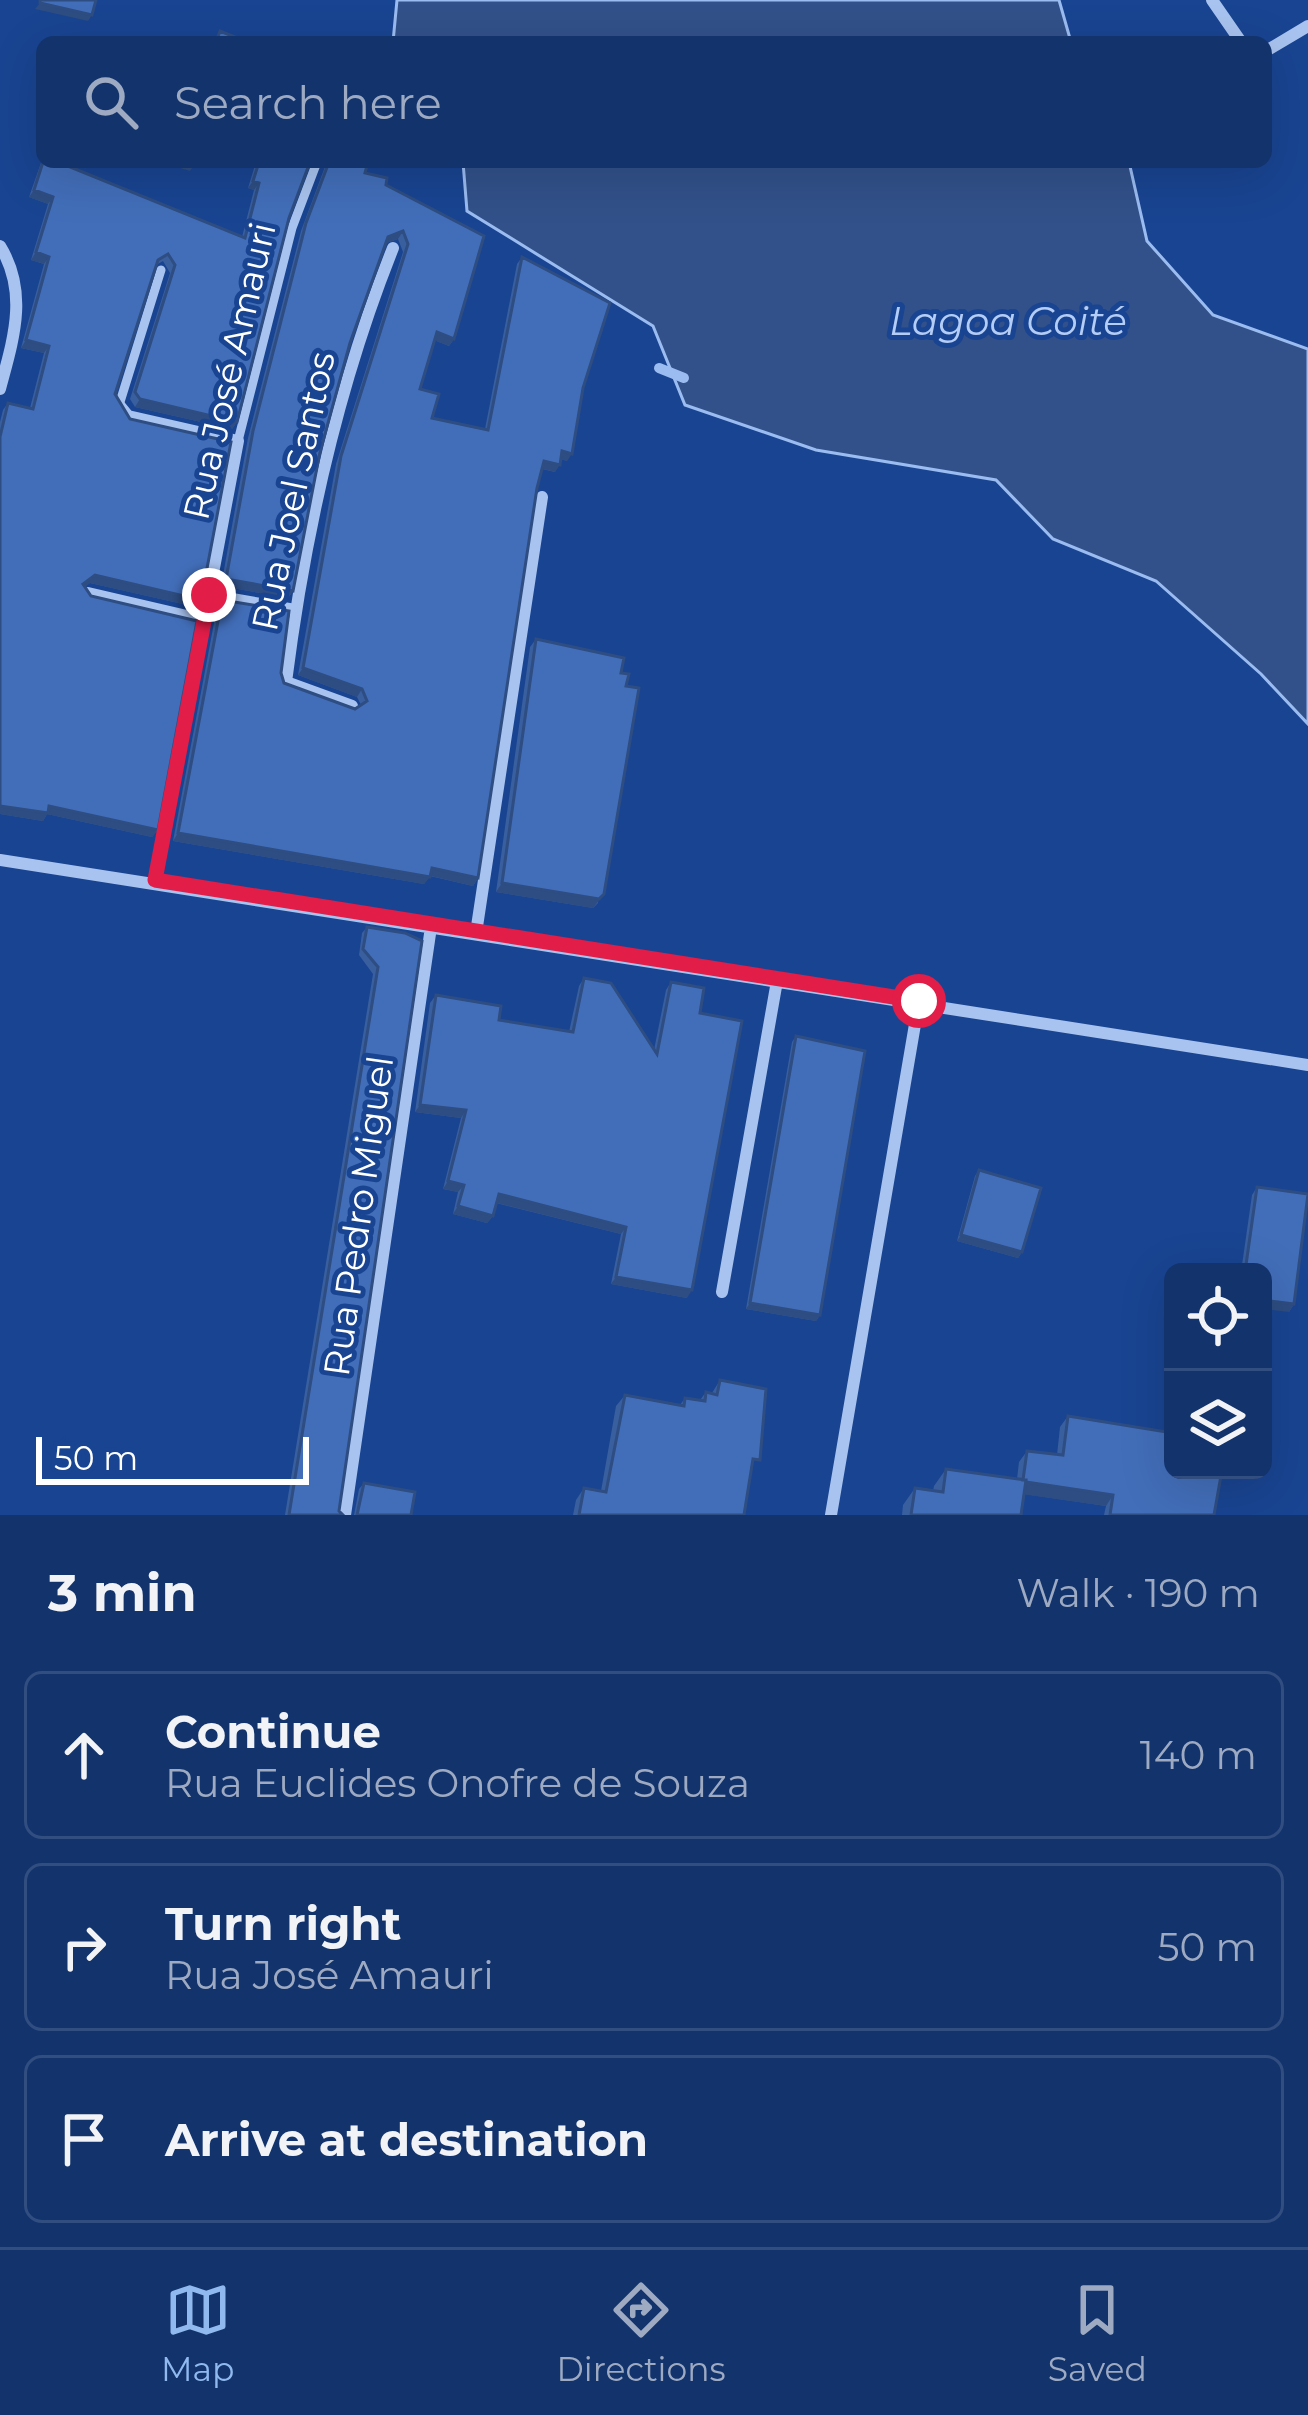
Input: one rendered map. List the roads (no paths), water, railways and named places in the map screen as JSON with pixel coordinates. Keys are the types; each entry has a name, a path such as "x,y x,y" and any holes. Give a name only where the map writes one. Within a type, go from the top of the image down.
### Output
{"street":[{"path":"1212,0 1237,36"},
{"path":"1272,47 1308,26"},
{"path":"0,246 13,272 19,315 0,389"},
{"name":"Rua Joel Santos","path":"352,706 286,682 295,610 332,424 352,350 393,248"},
{"path":"120,403 128,416 238,441"},
{"name":"Rua José Amauri","path":"155,880 238,441"},
{"path":"476,933 542,497"},
{"path":"88,593 204,620"},
{"path":"209,595 295,610"},
{"path":"0,860 155,880 1308,1065"},
{"name":"Rua Pedro Miguel","path":"345,1515 431,927"},
{"path":"722,1292 777,981"},
{"path":"831,1515 919,1001"}],"lane":[{"name":"Rua José Amauri","path":"238,441 299,206 315,168"},
{"path":"120,403 161,270"}],"water":[{"path":"397,0 1059,0 1069,36 394,36"},
{"name":"Lagoa Coité","path":"463,168 1130,168 1147,241 1213,315 1308,349 1308,724 1261,674 1156,581 1053,539 996,480 816,450 685,405 653,326 467,211"}],"waterway":[{"path":"659,368 684,378"}]}
